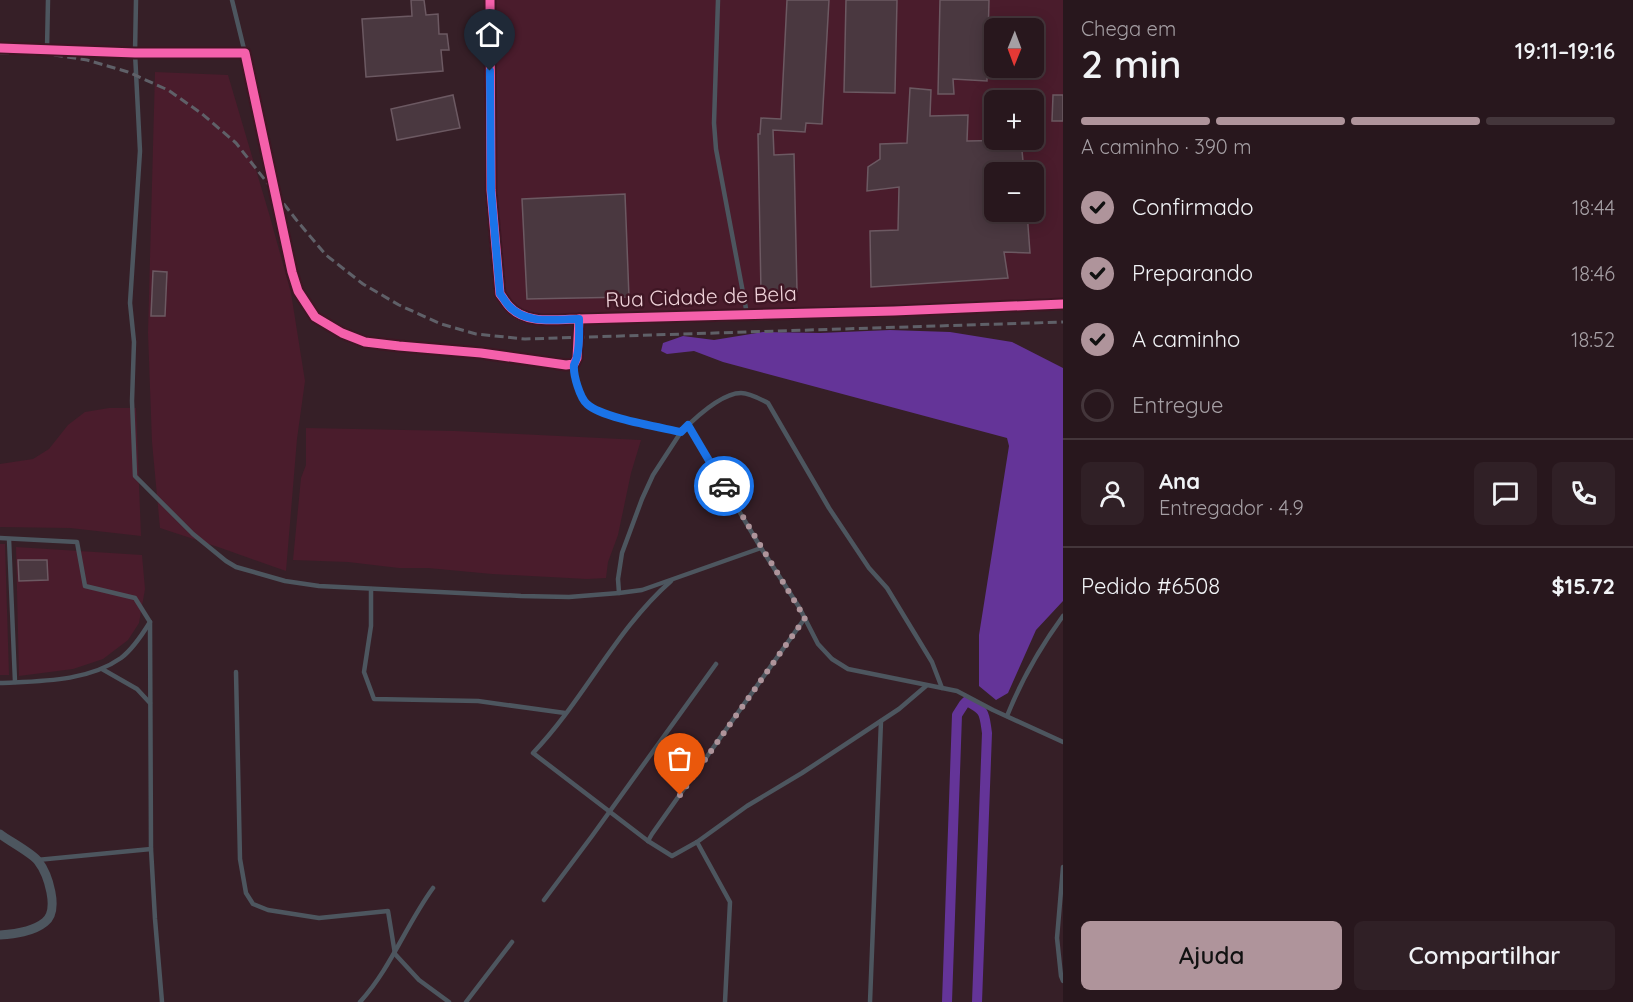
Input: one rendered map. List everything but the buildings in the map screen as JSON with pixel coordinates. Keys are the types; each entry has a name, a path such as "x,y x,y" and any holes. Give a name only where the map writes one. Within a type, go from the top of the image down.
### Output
{"street":[{"name":"Rua Cidade de Bela","path":"490,0 491,190 500,294 509,307 523,316 542,320 894,311 1063,304"},
{"path":"0,48 135,53 246,53 292,272 298,291 315,317 342,333 365,342 481,352 566,365 574,364 577,358 579,319"},
{"path":"0,834 37,860 47,878 52,905 50,916 45,922 32,929 0,935"}],"lane":[{"path":"47,49 48,0"},
{"path":"136,0 135,53 140,151 130,303 134,342 132,401 135,476 193,534 236,567 303,584 521,596 569,597 642,590 761,548"},
{"path":"232,0 246,53"},
{"path":"718,0 714,123 716,149 747,314"},
{"path":"574,364 579,391 587,405 621,418 681,432"},
{"path":"619,593 618,579 622,553 642,499 681,432 710,407 728,397 740,393 755,396 768,403 829,508 886,588 932,662 942,688"},
{"path":"688,425 805,618 818,644 832,659 848,669 957,691 1063,742"},
{"path":"0,538 77,542 85,586 135,598 150,622 151,849 162,1002"},
{"path":"9,539 15,682"},
{"path":"674,579 656,594 638,615 572,706 533,753 648,841 672,856 697,842 747,806 899,709 926,686"},
{"path":"371,589 371,626 364,672 374,699 478,701 565,713"},
{"path":"1007,716 1031,668 1054,627 1063,616"},
{"path":"648,841 805,618"},
{"path":"0,683 61,679 102,669 122,657 139,640 150,622"},
{"path":"544,900 716,664"},
{"path":"102,669 137,689 150,702"},
{"path":"236,672 240,859 246,893 253,904 268,910 319,918 388,912 395,954 419,980 449,1002"},
{"path":"870,1002 881,721"},
{"path":"697,842 730,902 725,1002"},
{"path":"37,860 151,849"},
{"path":"1063,867 1057,938 1063,981"},
{"path":"360,1002 395,954 422,903 433,888"},
{"path":"466,1002 512,942"}],"shaded area":[{"path":"490,0 1063,0 1063,303 523,316 500,293"},
{"path":"155,72 228,75 291,293 305,381 297,439 286,571 160,528 152,442 148,333"},
{"path":"890,330 950,332 1012,342 1063,368 1063,601 1036,630 1008,693 996,700 979,686 979,635 1009,446 1007,438 723,362 694,351 667,354 661,351 663,343 683,336 714,340 763,332 820,333"},
{"path":"109,408 136,408 141,536 70,528 0,527 0,464 33,459 49,449 68,425 85,412"},
{"path":"306,428 455,431 641,440 631,473 618,535 608,562 606,578 492,574 348,562 293,560 301,478 306,465"},
{"path":"0,544 5,544 9,675 0,675"},
{"path":"16,547 142,555 145,589 139,623 128,640 103,659 73,669 19,676"}],"waterway":[{"path":"947,1002 957,715 967,701 983,713 987,733 977,1002"}],"railway":[{"path":"0,53 47,54 87,60 128,72 168,90 201,113 236,143 326,255 363,284 399,305 441,324 476,334 525,339 1063,322"}],"cycle path":[{"path":"490,0 491,190 500,294 516,312 524,316 551,320 1063,304"},
{"path":"0,48 135,53 245,53 298,291 315,317 342,333 365,342 481,353 566,365 574,364 577,358 579,319"}],"way so far":[{"path":"680,795 805,618 724,486"}],"route":[{"path":"490,71 491,190 500,294 509,307 523,316 542,320 579,319 579,341 574,364 581,397 587,405 621,418 681,432 688,425 724,486"}]}
